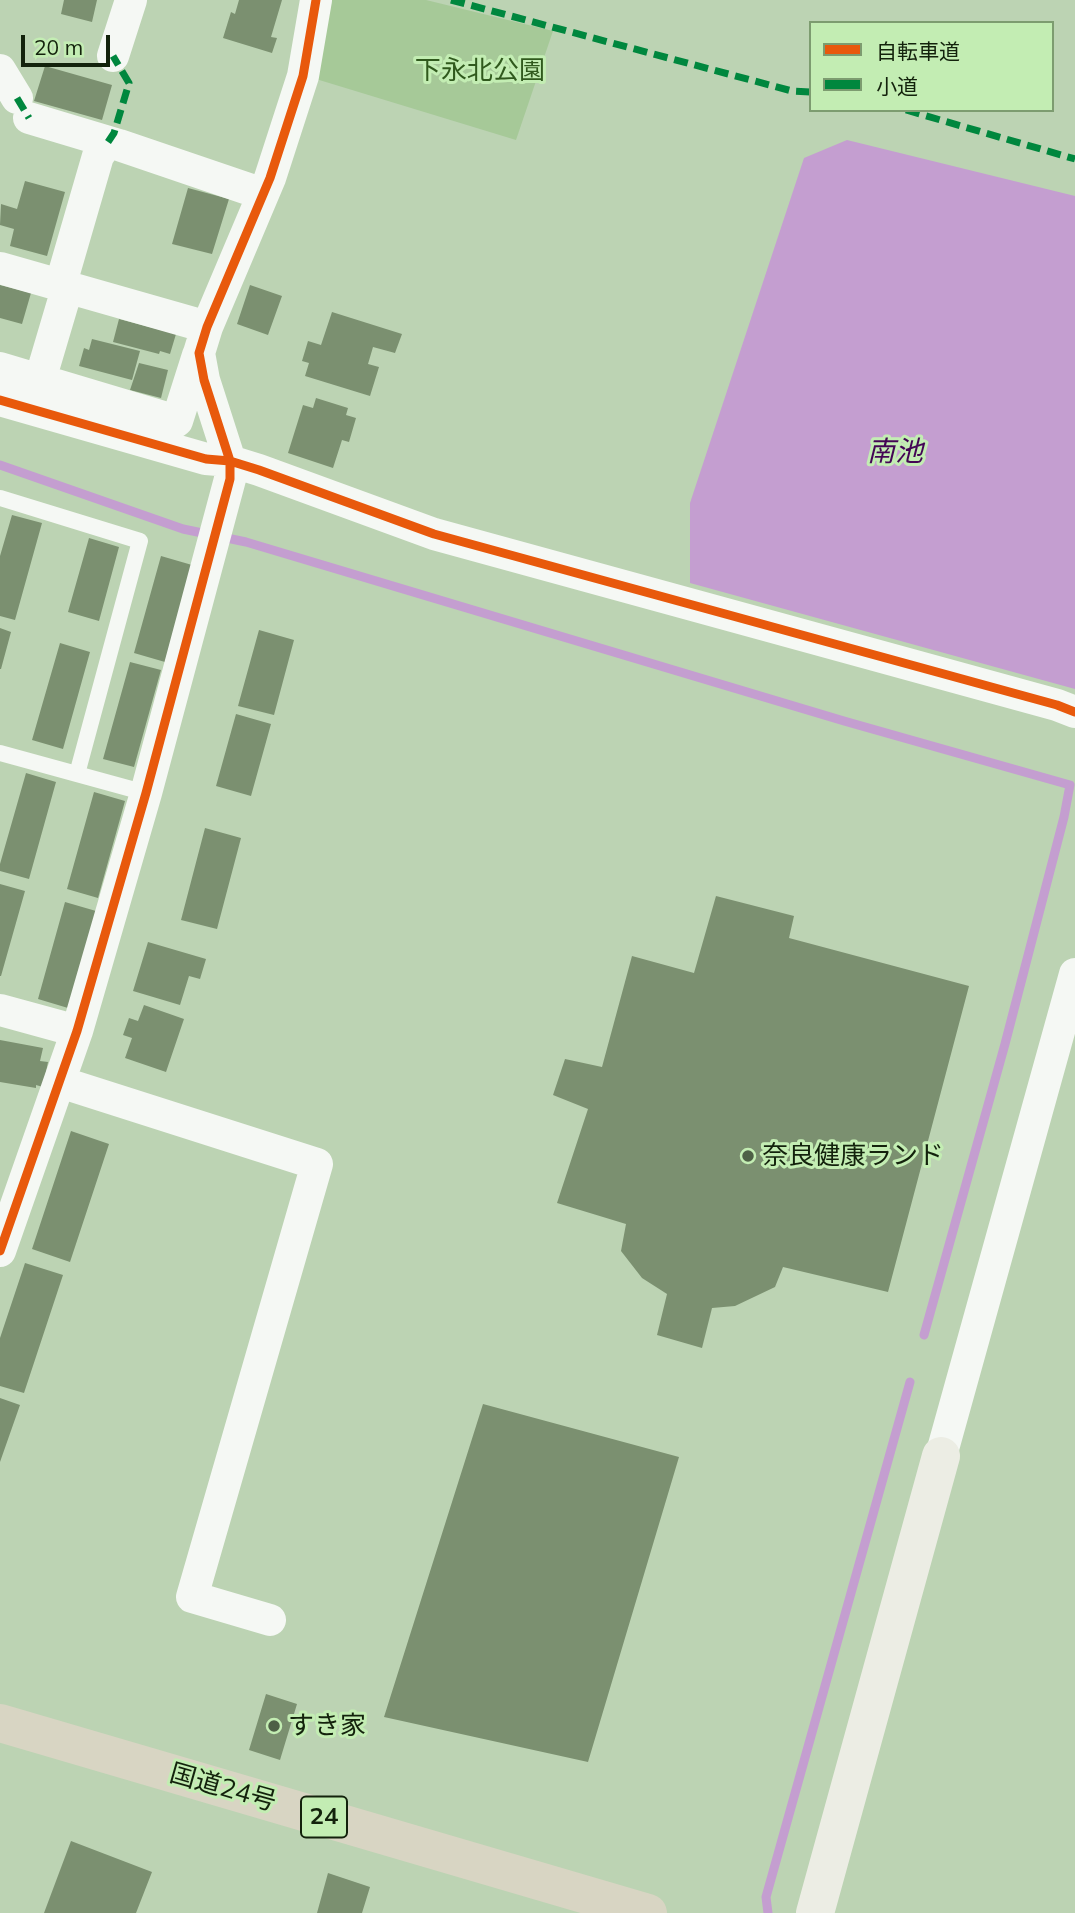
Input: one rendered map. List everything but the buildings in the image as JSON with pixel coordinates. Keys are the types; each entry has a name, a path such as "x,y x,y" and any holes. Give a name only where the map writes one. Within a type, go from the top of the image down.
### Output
{"highway":[{"name":"国道24号","path":"0,1723 648,1913"}],"street":[{"path":"113,56 131,0"},
{"path":"177,421 203,340 263,194 303,76 316,0"},
{"path":"0,70 23,108 108,142 263,194"},
{"path":"40,380 64,299 64,273 99,156 108,142"},
{"path":"0,268 64,286 203,340"},
{"path":"0,1251 78,1031 146,793 230,479 227,449 204,380 203,340"},
{"path":"0,368 177,421 227,449 434,534 1058,705 1075,712"},
{"path":"0,400 205,459 227,449"},
{"path":"815,1913 1075,974"},
{"path":"0,1010 78,1031"},
{"path":"60,1082 317,1164 192,1597 270,1620"}],"lane":[{"path":"0,498 140,541 77,774"},
{"path":"0,753 146,793"}],"green space":[{"name":"下永北公園","path":"332,0 426,0 553,31 516,140 316,79"}],"water":[{"name":"南池","path":"847,140 1075,196 1075,689 690,583 690,503 804,158"}],"waterway":[{"path":"0,465 183,529 246,542 844,721 1070,785 1005,1044 924,1335"},
{"path":"768,1913 766,1897 910,1382"}],"marked path":[{"path":"451,0 792,91 809,92"},
{"path":"108,142 114,133 129,83 113,56"},
{"path":"17,98 29,118"},
{"path":"913,112 1075,159"}],"cycle path":[{"path":"0,1251 77,1031 146,793 230,479 230,461 204,380 199,353 207,327 270,178 303,76 316,0"},
{"path":"0,400 206,459 230,461 434,534 1075,712"}],"place":[{"name":"奈良健康ランド","path":"748,1156"},
{"name":"すき家","path":"274,1726"}]}
